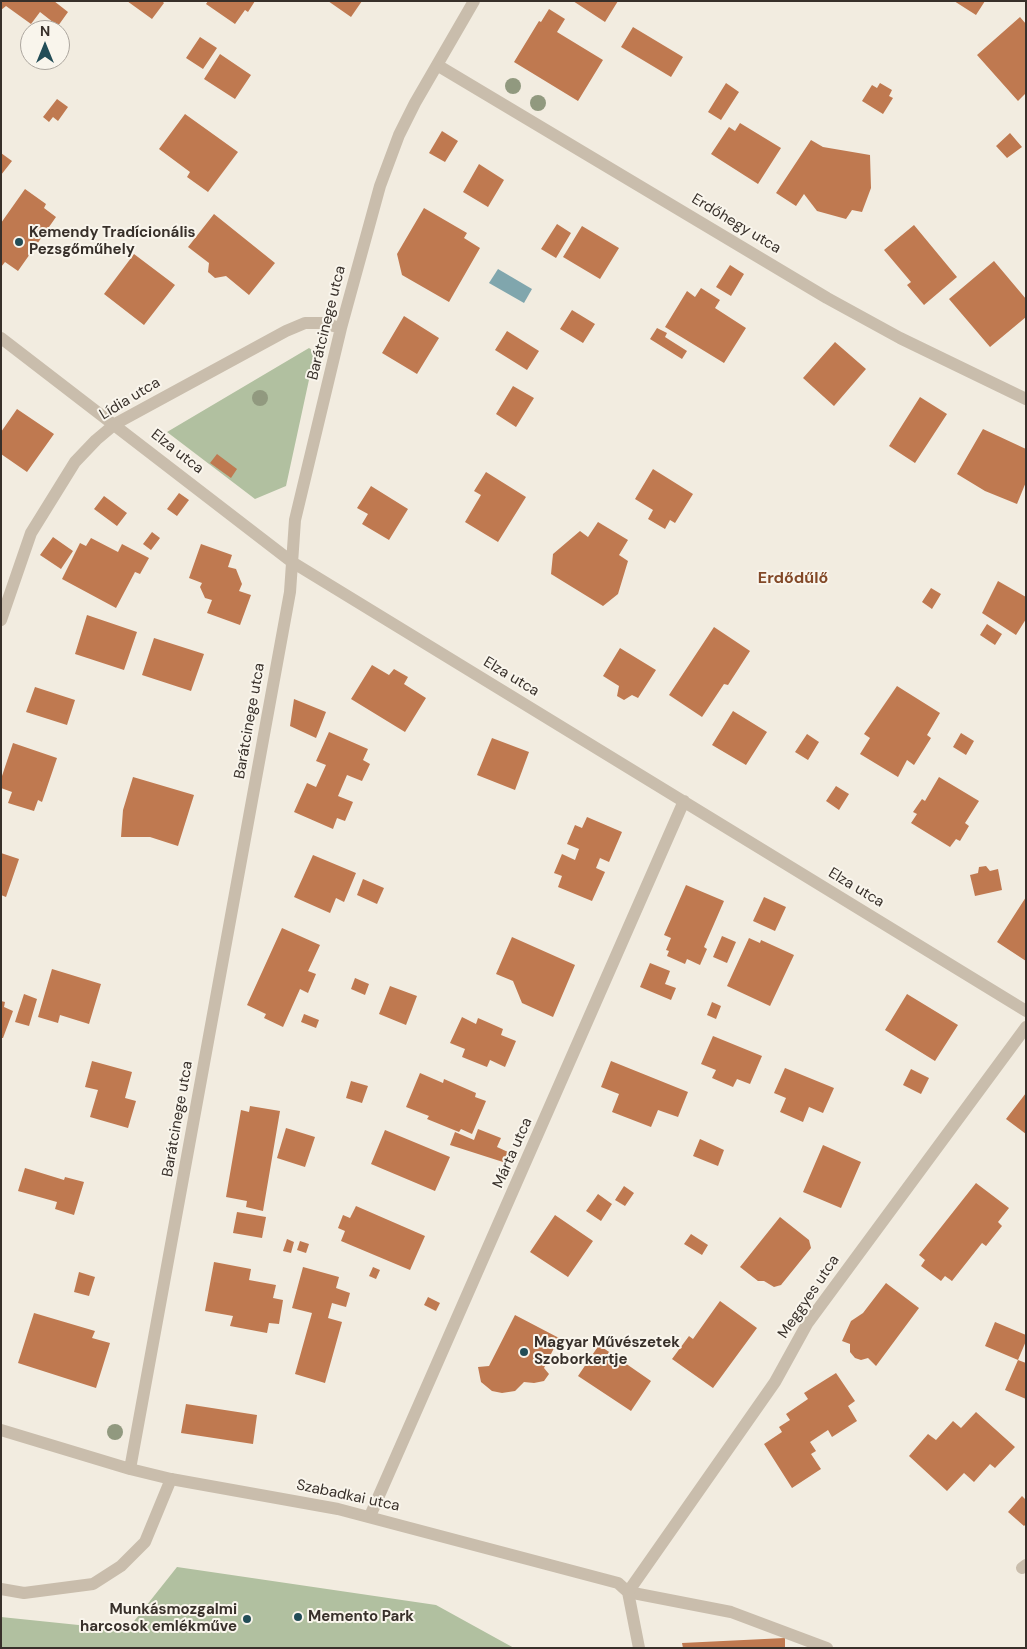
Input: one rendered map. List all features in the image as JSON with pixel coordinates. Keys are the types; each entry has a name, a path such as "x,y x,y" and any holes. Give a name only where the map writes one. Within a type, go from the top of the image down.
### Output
{"street":[{"name":"Barátcinege utca","path":"130,1469 290,592 295,520 342,328 380,186 400,135 436,65 474,1"},
{"name":"Erdőhegy utca","path":"436,65 835,302 900,338 1026,399"},
{"name":"Lídia utca","path":"1,620 31,533 75,462 115,424 286,331 305,324 322,323 342,328"},
{"name":"Elza utca","path":"1,338 292,562 1026,1011"},
{"name":"Márta utca","path":"370,1516 684,801"},
{"name":"Meggyes utca","path":"628,1592 775,1382 807,1324 1026,1027"},
{"name":"Szabadkai utca","path":"1,1430 130,1469 171,1479 338,1508 370,1516 618,1583 628,1592 731,1612 827,1648"},
{"path":"1,1589 24,1593 93,1584 121,1566 145,1542 171,1479"},
{"path":"628,1592 639,1648"}],"green space":[{"path":"309,348 315,352 286,486 255,499 167,432"},
{"name":"Memento Park","path":"177,1567 436,1605 514,1648 1,1648 1,1617 127,1630"}],"water":[{"path":"498,269 532,289 524,303 489,283"}],"building":[{"path":"1,1 54,1 68,12 62,20 50,20 40,12 34,20 25,20 6,6 1,10"},
{"path":"127,1 162,1 164,3 152,19"},
{"path":"208,1 255,1 248,12 245,10 235,24 206,4"},
{"path":"328,1 362,1 351,17"},
{"path":"573,1 618,1 605,22"},
{"path":"954,1 985,1 976,15"},
{"path":"549,9 565,19 557,32 603,60 578,101 514,62 539,21 541,22"},
{"path":"1020,17 1026,24 1026,93 1018,101 977,55"},
{"path":"633,27 683,57 671,77 621,47"},
{"path":"200,37 217,48 203,69 186,58"},
{"path":"220,54 251,75 235,99 204,79"},
{"path":"726,83 739,92 721,120 708,112"},
{"path":"880,83 892,90 889,96 893,98 883,114 862,101 872,85 877,88"},
{"path":"57,99 68,107 58,121 53,117 49,122 43,117"},
{"path":"185,114 238,152 208,192 187,177 190,172 159,149"},
{"path":"740,123 781,148 758,184 711,154 729,127 735,131"},
{"path":"442,131 458,141 445,162 429,153"},
{"path":"1010,133 1022,147 1007,158 996,146"},
{"path":"811,140 823,147 870,155 871,188 862,212 852,210 846,219 817,211 804,194 796,206 776,193"},
{"path":"1,153 12,161 1,175"},
{"path":"479,164 504,180 488,207 463,192"},
{"name":"Kemendy Tradícionális Pezsgőműhely","path":"25,189 46,204 44,208 56,217 18,271 5,262 1,267 1,223"},
{"path":"424,208 467,233 464,238 480,248 449,302 402,275 397,254"},
{"path":"214,214 275,263 249,295 226,276 215,278 208,272 209,263 188,247"},
{"path":"557,224 571,233 556,258 541,249"},
{"path":"914,225 957,277 924,305 907,285 911,282 884,250"},
{"path":"582,226 619,248 600,279 563,257"},
{"path":"134,254 175,285 144,325 104,294"},
{"path":"994,261 1026,299 1026,317 990,347 949,299"},
{"path":"730,265 744,274 731,296 716,287"},
{"path":"701,288 720,300 715,308 746,328 724,363 665,327 687,291 695,297"},
{"path":"572,310 595,324 583,343 560,329"},
{"path":"404,316 439,338 417,374 382,353"},
{"path":"657,328 667,333 665,337 687,351 682,359 650,339"},
{"path":"507,331 539,351 527,370 495,350"},
{"path":"835,342 866,369 834,406 803,378"},
{"path":"513,386 534,398 516,427 496,414"},
{"path":"920,397 947,414 915,463 889,446"},
{"path":"17,409 54,434 27,472 1,454 1,432"},
{"path":"983,429 1026,449 1026,482 1017,504 985,491 957,474"},
{"path":"217,454 237,469 231,478 210,463"},
{"path":"653,469 693,494 675,523 670,520 665,529 648,519 653,510 635,499"},
{"path":"486,472 526,497 498,542 465,522 481,495 474,491"},
{"path":"371,486 408,509 389,540 362,524 368,514 357,508"},
{"path":"179,493 189,500 177,516 167,509"},
{"path":"104,496 127,513 117,526 94,509"},
{"path":"598,522 628,540 619,555 628,561 618,594 603,606 551,574 553,554 580,531 588,537"},
{"path":"152,532 160,538 151,550 143,544"},
{"path":"53,537 73,551 61,569 40,555"},
{"path":"91,538 118,552 122,544 149,558 140,574 135,572 116,608 62,579 80,543 86,546"},
{"path":"201,544 232,555 228,567 236,569 242,584 239,591 251,595 240,625 207,613 212,600 205,598 200,587 202,583 189,578"},
{"path":"998,581 1026,597 1026,619 1016,635 982,613"},
{"path":"931,588 941,594 932,609 922,602"},
{"path":"87,615 137,632 124,670 75,654"},
{"path":"987,624 1002,634 995,645 980,635"},
{"path":"714,627 750,651 728,685 724,684 702,717 669,695"},
{"path":"154,638 204,654 191,691 142,675"},
{"path":"620,648 656,670 638,698 632,695 624,700 617,696 619,686 603,676"},
{"path":"372,665 389,675 394,669 408,677 404,684 426,698 405,732 351,699"},
{"path":"897,686 940,713 927,735 931,738 914,765 907,760 898,777 860,754 870,738 864,734"},
{"path":"35,687 75,700 67,725 26,712"},
{"path":"294,699 326,712 316,738 290,726"},
{"path":"733,711 767,732 746,765 712,745"},
{"path":"329,732 368,749 363,760 370,764 362,781 347,775 338,796 353,802 345,821 337,818 333,829 294,812 307,783 316,787 326,765 316,761"},
{"path":"961,733 974,741 966,755 953,747"},
{"path":"807,734 819,742 808,760 795,752"},
{"path":"492,738 529,752 515,790 477,775"},
{"path":"13,743 57,758 42,802 38,800 34,811 8,803 12,792 1,788 1,779"},
{"path":"133,777 194,795 178,846 150,837 121,837 123,810"},
{"path":"939,777 979,801 965,823 969,826 960,841 956,839 950,847 911,823 917,814 913,812 922,799 925,801"},
{"path":"836,786 849,794 839,810 826,801"},
{"path":"587,817 622,832 609,862 600,858 596,868 605,872 592,901 558,887 562,876 554,873 562,854 575,860 579,849 567,844 575,825 582,828"},
{"path":"1,853 19,859 6,897 1,895"},
{"path":"313,855 356,873 344,902 336,898 330,913 294,897"},
{"path":"986,866 990,871 998,869 1002,890 975,896 970,875 978,873 979,867"},
{"path":"363,879 384,888 377,904 357,895"},
{"path":"686,885 724,901 704,947 707,949 700,965 687,959 685,964 667,956 669,951 666,950 671,938 664,935"},
{"path":"764,897 786,907 775,931 753,921"},
{"path":"1026,897 1026,961 997,942"},
{"path":"282,928 320,945 308,971 316,974 308,993 300,989 283,1027 264,1018 266,1014 247,1005"},
{"path":"722,936 736,942 727,963 713,957"},
{"path":"512,937 575,965 553,1017 522,1003 513,981 496,974"},
{"path":"749,938 760,943 761,940 794,955 770,1006 727,986"},
{"path":"650,963 670,971 665,984 676,988 671,1000 640,987"},
{"path":"52,969 101,984 89,1024 60,1015 58,1023 38,1017"},
{"path":"355,978 369,984 365,995 351,989"},
{"path":"390,986 417,996 406,1025 379,1014"},
{"path":"24,994 37,999 29,1026 15,1022"},
{"path":"907,994 958,1025 935,1061 885,1030"},
{"path":"1,1001 5,1002 4,1007 13,1011 3,1038 1,1038"},
{"path":"712,1002 721,1006 716,1019 707,1015"},
{"path":"304,1014 319,1020 316,1028 301,1022"},
{"path":"462,1017 476,1024 478,1018 503,1029 501,1035 516,1041 505,1067 490,1060 487,1067 462,1057 465,1049 450,1043"},
{"path":"713,1036 762,1056 750,1084 737,1079 733,1087 712,1078 716,1070 701,1064"},
{"path":"92,1061 132,1072 125,1098 136,1101 128,1128 90,1117 98,1090 85,1087"},
{"path":"611,1061 688,1092 678,1117 658,1110 651,1127 612,1112 619,1094 601,1087"},
{"path":"785,1068 834,1088 823,1113 809,1107 803,1122 780,1112 786,1098 774,1093"},
{"path":"911,1069 929,1078 921,1094 903,1085"},
{"path":"420,1073 443,1083 444,1079 476,1093 475,1097 486,1101 472,1134 461,1129 459,1132 427,1119 429,1116 406,1107"},
{"path":"351,1081 368,1086 362,1103 346,1098"},
{"path":"1026,1093 1026,1134 1006,1119"},
{"path":"250,1106 280,1111 263,1211 246,1207 247,1201 226,1197 241,1110 249,1112"},
{"path":"286,1128 315,1137 305,1167 277,1158"},
{"path":"478,1129 501,1138 497,1147 508,1152 503,1162 450,1145 455,1132 474,1140"},
{"path":"385,1130 450,1157 435,1191 371,1164"},
{"path":"700,1139 724,1150 718,1166 693,1156"},
{"path":"823,1145 861,1162 841,1208 803,1192"},
{"path":"25,1168 64,1180 65,1177 84,1182 74,1215 55,1209 57,1202 18,1191"},
{"path":"976,1183 1009,1208 998,1222 1002,1226 986,1246 982,1243 952,1281 945,1276 941,1281 921,1266 925,1260 919,1255"},
{"path":"624,1186 634,1193 625,1206 615,1200"},
{"path":"598,1194 612,1204 601,1221 586,1211"},
{"path":"356,1206 425,1236 410,1270 341,1241 345,1231 338,1228 343,1215 350,1218"},
{"path":"237,1212 266,1217 262,1238 233,1233"},
{"path":"555,1215 593,1241 568,1277 530,1252"},
{"path":"780,1217 809,1240 811,1248 781,1285 774,1287 764,1281 758,1281 740,1267"},
{"path":"691,1234 708,1245 702,1255 684,1244"},
{"path":"287,1239 294,1242 291,1253 283,1251"},
{"path":"300,1241 309,1244 306,1253 297,1250"},
{"path":"214,1262 251,1269 249,1280 276,1285 273,1298 283,1300 279,1324 269,1323 267,1333 230,1326 233,1316 205,1311"},
{"path":"303,1267 339,1277 336,1288 350,1293 346,1307 332,1303 328,1318 342,1322 325,1383 295,1374 312,1313 292,1308"},
{"path":"373,1267 380,1270 376,1279 369,1276"},
{"path":"79,1272 95,1277 89,1296 74,1292"},
{"path":"886,1283 919,1308 876,1366 868,1358 861,1360 855,1358 850,1352 850,1344 842,1341 851,1321 863,1313"},
{"path":"428,1297 440,1303 436,1311 424,1305"},
{"path":"720,1301 757,1328 713,1388 672,1359 689,1336 693,1339"},
{"path":"34,1313 95,1331 92,1338 110,1343 96,1388 18,1363"},
{"name":"Magyar Művészetek Szoborkertje","path":"515,1315 559,1338 544,1368 549,1374 544,1381 524,1382 515,1391 502,1393 492,1391 481,1382 478,1367 489,1366"},
{"path":"995,1322 1026,1335 1026,1341 1018,1360 985,1346"},
{"path":"599,1345 651,1381 631,1411 578,1376"},
{"path":"1018,1360 1026,1363 1026,1399 1005,1390"},
{"path":"836,1373 855,1401 848,1406 857,1421 832,1437 828,1430 810,1442 816,1451 811,1454 821,1469 792,1488 764,1444 782,1432 779,1427 790,1420 786,1414 808,1399 804,1393"},
{"path":"186,1404 257,1415 253,1444 181,1433"},
{"path":"976,1412 1015,1447 995,1468 990,1464 974,1482 964,1473 947,1491 909,1456 928,1434 936,1440 953,1421 961,1428"},
{"path":"1022,1496 1026,1500 1026,1524 1024,1526 1008,1512"},
{"path":"785,1638 785,1648 683,1648 682,1643"}],"place":[{"name":"Kemendy Tradícionális Pezsgőműhely","path":"19,242"},
{"name":"Magyar Művészetek Szoborkertje","path":"524,1352"},
{"name":"Memento Park","path":"298,1617"},
{"name":"Munkásmozgalmi harcosok emlékműve","path":"247,1619"}],"district":[{"name":"Erdődűlő","path":"793,579"}]}
